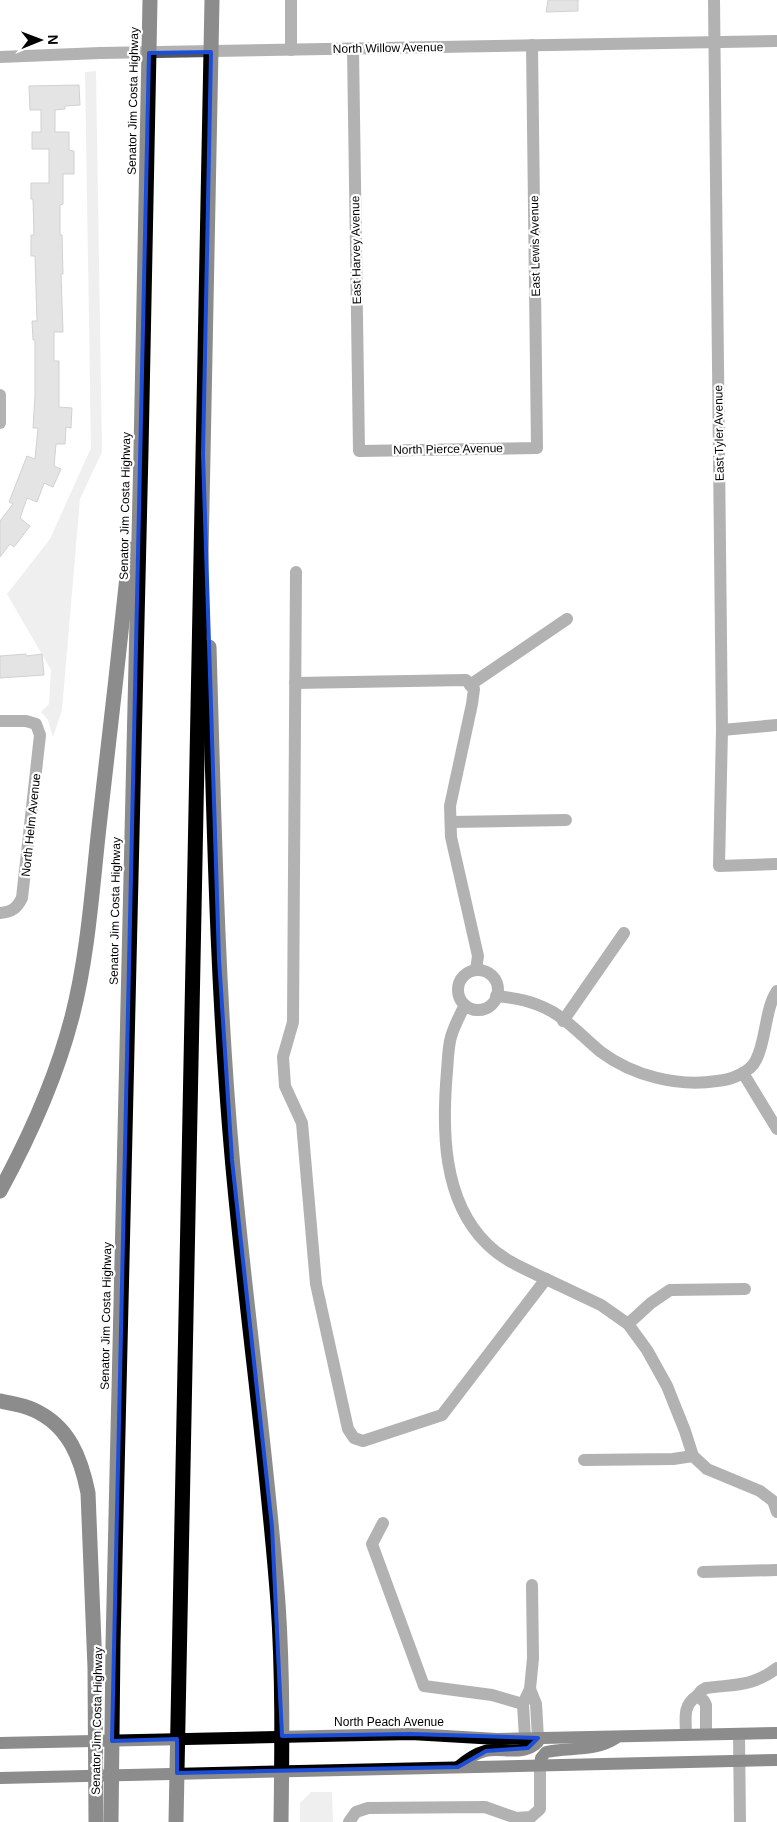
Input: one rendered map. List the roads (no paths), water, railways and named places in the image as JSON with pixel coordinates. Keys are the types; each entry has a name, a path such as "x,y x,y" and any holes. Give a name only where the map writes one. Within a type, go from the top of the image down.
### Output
{"highway":[{"name":"Senator Jim Costa Highway","path":"111,1822 113,1645 142,451 150,0"},
{"path":"176,1822 212,0"},
{"path":"0,1191 42,1107 72,1017 89,921 142,451"},
{"path":"203,454 219,959 224,1058 232,1160 272,1528 278,1607 282,1736 282,1822"},
{"path":"0,1401 35,1410 60,1429 78,1455 84,1473 88,1493 95,1668 96,1822"}],"main road":[{"name":"North Peach Avenue","path":"0,1743 410,1734 475,1739 777,1733"},
{"path":"540,1765 541,1758 546,1752 595,1748 618,1736"},
{"path":"458,1767 468,1758 486,1751 522,1750 528,1748 538,1742 538,1738"},
{"path":"0,1778 777,1760"}],"street":[{"path":"291,0 291,50"},
{"name":"East Tyler Avenue","path":"714,0 722,730 719,866 777,864"},
{"name":"North Willow Avenue","path":"0,57 777,41"},
{"name":"East Lewis Avenue","path":"532,45 538,448"},
{"name":"East Harvey Avenue","path":"352,49 359,451"},
{"path":"0,395 0,423"},
{"name":"North Pierce Avenue","path":"359,451 538,448"},
{"path":"296,572 293,1022 283,1057 285,1086 302,1123 316,1284 348,1429 354,1438 363,1441 442,1415 546,1279"},
{"path":"470,685 567,619"},
{"path":"295,683 466,680 474,689 450,806 451,837 478,956 476,970"},
{"name":"North Helm Avenue","path":"0,721 26,721 36,724 40,735 24,889 18,906 12,911 0,913"},
{"path":"722,730 777,726"},
{"path":"451,822 566,820"},
{"path":"563,1021 624,933"},
{"path":"476,970 482,971 493,978 497,990 496,996 489,1006 477,1010 465,1005 460,1000 458,988 464,976 476,970"},
{"path":"496,996 523,999 552,1012 603,1053 649,1076 676,1082 698,1084 722,1081 743,1073 756,1061 777,991"},
{"path":"465,1005 451,1037 444,1105 446,1155 459,1204 468,1220 486,1243 504,1259 601,1305 628,1324 647,1350 667,1386 686,1431 693,1456 708,1469 760,1491 773,1501 777,1512"},
{"path":"743,1073 777,1129"},
{"path":"628,1324 651,1303 670,1290 745,1289"},
{"path":"584,1460 673,1459 693,1456"},
{"path":"383,1522 372,1544 424,1686 492,1695 523,1704"},
{"path":"703,1572 777,1570"},
{"path":"524,1738 523,1704 530,1689 533,1658 532,1585"},
{"path":"686,1735 687,1705 701,1691 706,1688 750,1683 777,1668"},
{"path":"530,1689 536,1704 538,1738"},
{"path":"697,1696 706,1705 706,1734"},
{"path":"740,1734 740,1822"},
{"path":"349,1822 356,1812 368,1808 485,1807 515,1820 531,1817 540,1809 540,1765"}]}
